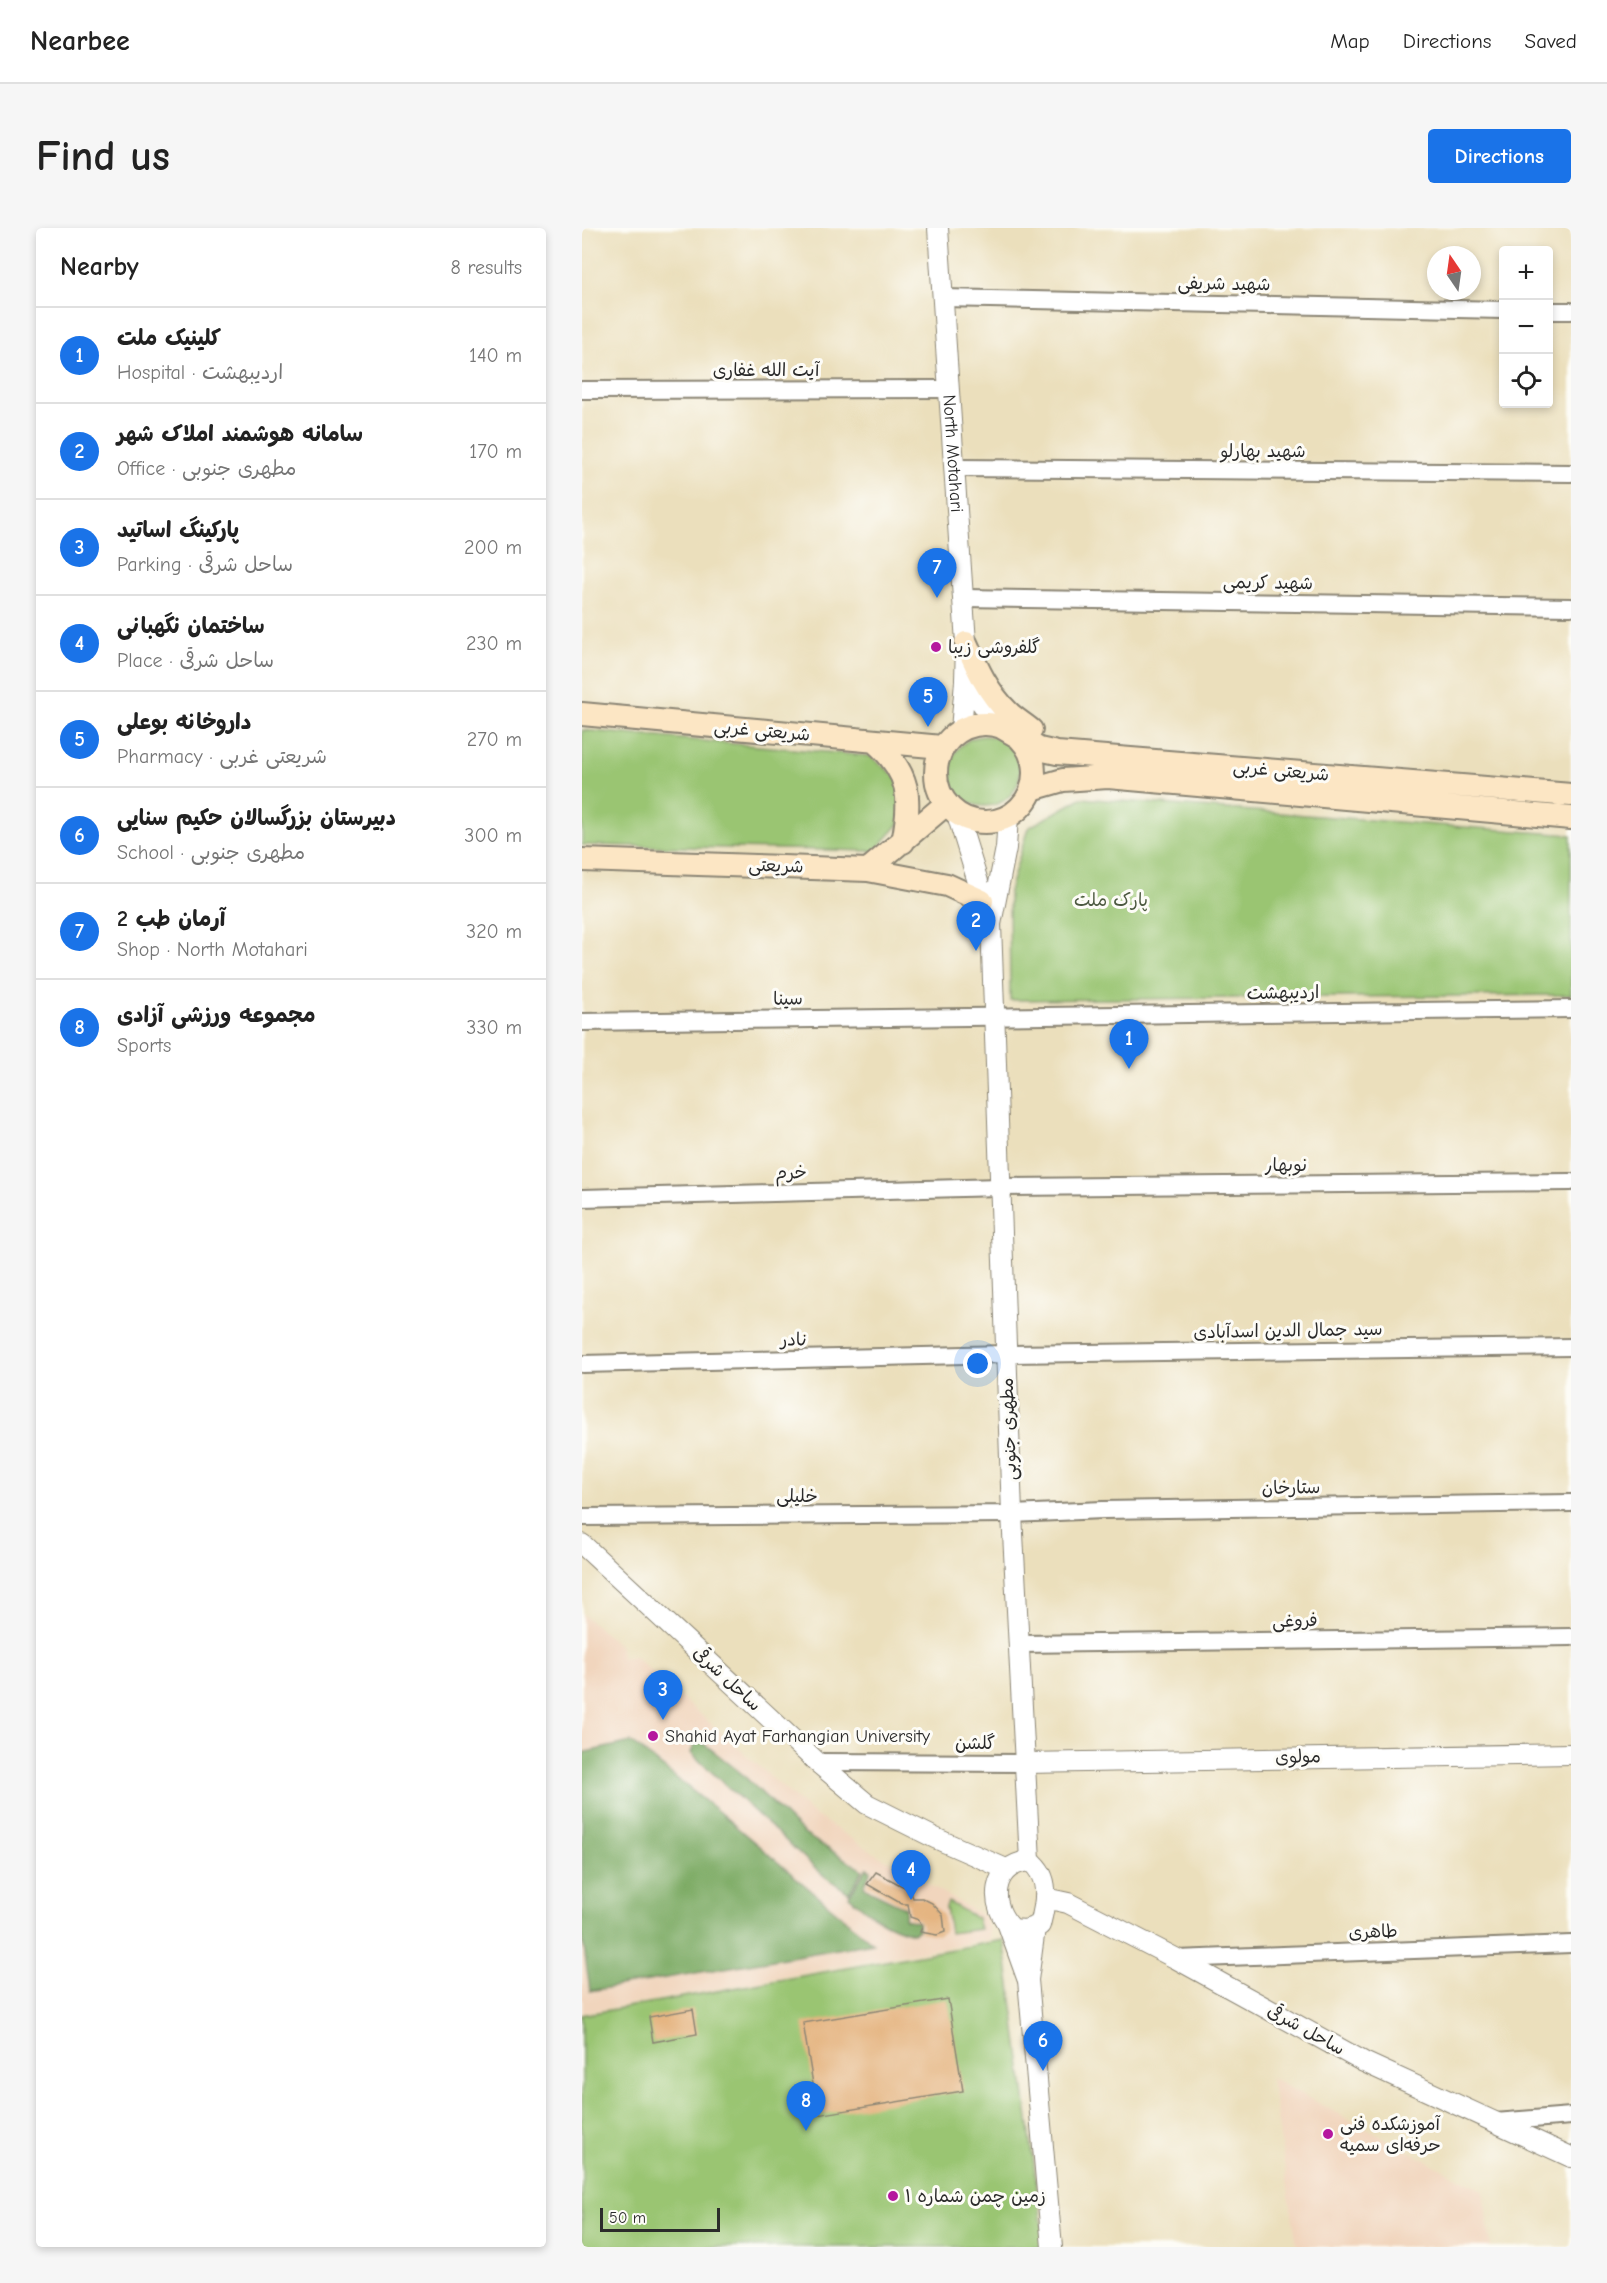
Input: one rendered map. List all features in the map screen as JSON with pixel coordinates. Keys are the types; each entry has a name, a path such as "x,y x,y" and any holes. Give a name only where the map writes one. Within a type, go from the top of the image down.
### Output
{"main road":[{"path":"966,643 981,676 1008,712 1058,753"},
{"name":"شریعتی غربی","path":"582,714 942,747"},
{"path":"998,725 973,725 961,730 950,737 942,747 936,761 935,776 939,791 952,809 971,820 996,821 1008,816 1026,800 1032,789 1033,761 1028,748 1019,737"},
{"name":"شریعتی غربی","path":"998,725 1040,748 1058,753 1571,795"},
{"path":"874,741 890,755 906,790 909,813 903,842"},
{"name":"شریعتی غربی","path":"1032,789 1063,780 1108,777 1571,818"},
{"path":"868,870 903,842 952,809"},
{"name":"شریعتی","path":"582,860 868,870 947,885 982,901"}],"street":[{"name":"North Motahari","path":"938,228 966,643 966,681 961,730"},
{"name":"شهید شریفی","path":"943,298 1499,310"},
{"path":"1553,311 1571,311"},
{"name":"آیت الله غفاری","path":"582,390 949,389"},
{"name":"شهید بهارلو","path":"955,468 1571,473"},
{"name":"شهید کریمی","path":"963,598 1571,607"},
{"path":"966,681 998,725"},
{"path":"952,809 991,924"},
{"path":"991,924 1006,848 1008,816"},
{"name":"مطهری جنوبی","path":"991,924 1012,1514 1030,1861"},
{"name":"اردیبهشت","path":"995,1016 1571,1009"},
{"name":"سینا","path":"582,1022 995,1016"},
{"name":"نوبهار","path":"1000,1187 1571,1182"},
{"name":"خرم","path":"582,1198 1000,1187"},
{"name":"سید جمال الدین اسدآبادی","path":"1006,1354 1571,1347"},
{"name":"نادر","path":"582,1364 1006,1354"},
{"name":"ستارخان","path":"1012,1514 1103,1510 1571,1503"},
{"name":"خلیلی","path":"582,1517 1012,1514"},
{"name":"ساحل شرقی","path":"582,1545 817,1762 867,1804 935,1838 1006,1869"},
{"name":"فروغی","path":"1019,1644 1571,1637"},
{"name":"مولوی","path":"1025,1762 1571,1754"},
{"name":"گلشن","path":"817,1762 1025,1762"},
{"path":"1008,1925 1013,1929 1025,1930 1040,1925 1045,1907 1045,1883 1038,1868 1030,1861 1018,1862 1006,1869 999,1885 997,1908 1008,1925 1028,1980"},
{"name":"ساحل شرقی","path":"1045,1898 1068,1903 1178,1959 1364,2062 1571,2157"},
{"path":"1035,1928 1028,1980 1052,2247"},
{"name":"طاهری","path":"1178,1959 1571,1944"},
{"path":"1495,2122 1571,2116"}],"shaded area":[{"name":"Shahid Ayat Farhangian University","path":"582,1614 619,1645 622,1658 634,1656 813,1814 876,1854 985,1917 990,1939 582,2013"},
{"name":"آموزشکده فنی حرفه‌ای سمیه","path":"1271,2078 1483,2191 1491,2247 1297,2247"}],"green space":[{"path":"582,730 870,756 901,781 900,823 875,851 582,845"},
{"path":"985,736 998,739 1010,746 1017,758 1020,771 1017,784 1010,796 998,803 985,806 972,803 960,796 953,784 950,771 953,758 960,746 972,739"},
{"name":"پارک ملت","path":"1081,798 1571,835 1571,995 1010,1000 1009,891 1028,828"},
{"path":"697,1738 741,1773 804,1834 863,1870 849,1893 824,1876 691,1753"},
{"path":"631,1742 719,1812 873,1943 590,1991 582,1932 582,1755 586,1752"},
{"path":"867,1868 871,1870 864,1886 906,1908 905,1919 918,1922 918,1930 913,1933 887,1923 871,1914 849,1896"},
{"path":"948,1902 977,1918 980,1929 950,1933 946,1907"},
{"path":"1004,1940 1045,2247 582,2247 582,2015"}],"building":[{"path":"876,1872 910,1890 913,1898 922,1898 932,1903 943,1915 945,1932 937,1935 920,1932 922,1926 919,1920 910,1917 908,1904 902,1904 867,1884"},
{"path":"948,1999 963,2091 818,2115 803,2023"},
{"path":"693,2009 697,2034 653,2042 649,2017"}],"place":[{"name":"آرمان طب 2","path":"937,598"},
{"name":"گلفروشی زیبا","path":"936,647"},
{"name":"داروخانه بوعلی","path":"928,727"},
{"name":"سامانه هوشمند املاک شهر","path":"976,951"},
{"name":"کلینیک ملت","path":"1129,1069"},
{"name":"پارکینگ اساتید","path":"663,1720"},
{"name":"Shahid Ayat Farhangian University","path":"653,1736"},
{"name":"ساختمان نگهبانی","path":"911,1900"},
{"name":"دبیرستان بزرگسالان حکیم سنایی","path":"1043,2071"},
{"name":"مجموعه ورزشی آزادی","path":"806,2131"},
{"name":"آموزشکده فنی حرفه‌ای سمیه","path":"1328,2134"},
{"name":"زمین چمن شماره ۱","path":"893,2196"}]}
